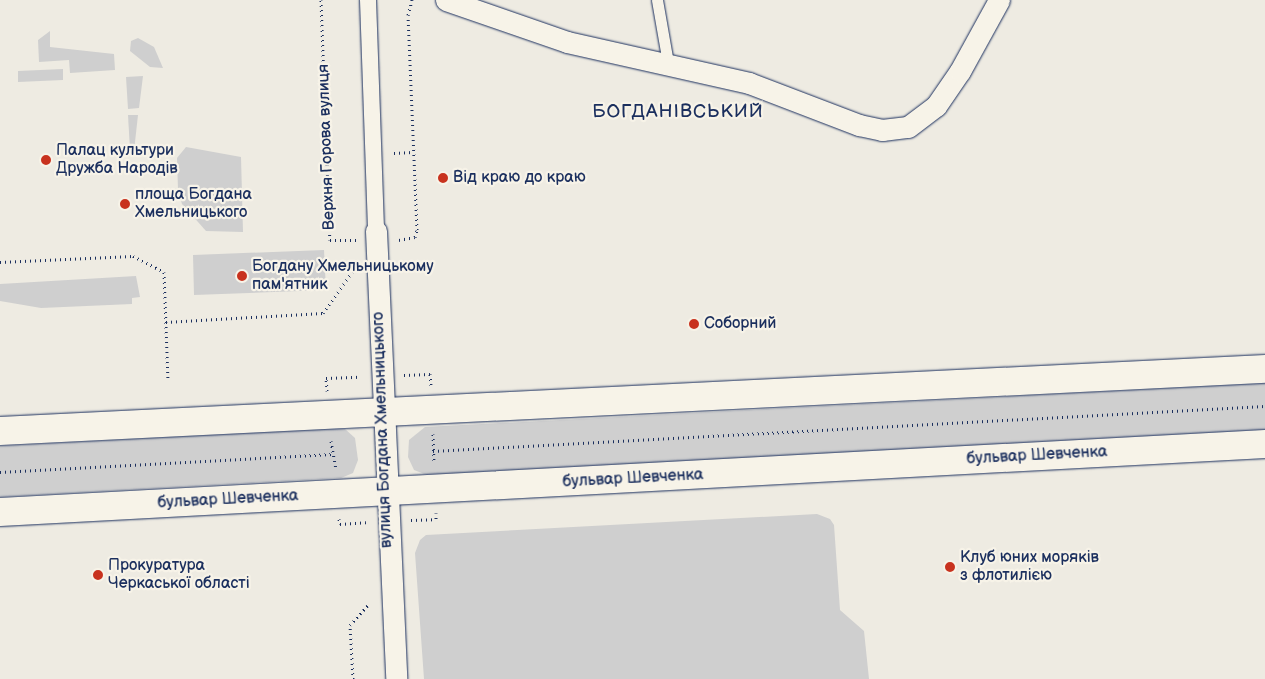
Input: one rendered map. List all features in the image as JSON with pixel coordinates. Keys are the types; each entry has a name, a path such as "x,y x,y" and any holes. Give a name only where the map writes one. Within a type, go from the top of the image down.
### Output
{"main road":[{"path":"0,431 255,417 382,414 1265,368"},
{"name":"бульвар Шевченка","path":"0,512 1265,444"}],"street":[{"name":"вулиця Богдана Хмельницького","path":"368,0 385,492 396,679"},
{"path":"446,0 567,42 668,63 749,83 859,125 893,130 918,122 936,106 960,71 999,0"}],"lane":[{"path":"656,0 668,63"}],"path":[{"name":"Верхня Горова вулиця","path":"321,0 330,240 376,235 415,237 408,15 412,0"},
{"path":"396,153 413,152"},
{"path":"166,322 323,313 376,235"},
{"path":"0,262 133,256 164,272 168,380"},
{"path":"403,375 430,374 431,391"},
{"path":"327,399 326,378 363,377"},
{"path":"433,451 1265,406"},
{"path":"432,426 434,467"},
{"path":"330,437 336,471"},
{"path":"0,472 333,454"},
{"path":"367,522 368,532"},
{"path":"353,679 350,625 373,600"}],"shaded area":[{"path":"50,31 50,47 114,54 115,70 70,73 69,60 39,62 38,40"},
{"path":"138,38 154,47 163,68 150,67 130,51 131,41"},
{"path":"63,69 63,80 18,82 18,71"},
{"path":"143,76 139,108 128,109 126,77"},
{"path":"128,115 138,115 134,151 130,150"},
{"path":"186,147 241,157 243,232 206,231 182,204 178,190 177,158"},
{"path":"324,250 326,290 194,295 193,255"},
{"path":"136,276 140,297 132,298 132,304 41,308 0,301 0,284"},
{"path":"1265,383 1265,430 427,475 414,470 408,457 409,440 425,427"},
{"path":"345,429 355,438 358,460 353,473 341,478 0,497 0,446"},
{"path":"817,514 830,519 834,525 840,610 864,631 869,679 424,679 415,553 420,540 426,535"}],"place":[{"name":"Палац культури Дружба Народів","path":"46,160"},
{"name":"Від краю до краю","path":"443,178"},
{"name":"площа Богдана Хмельницького","path":"125,204"},
{"name":"Богдану Хмельницькому пам'ятник","path":"242,276"},
{"name":"Соборний","path":"694,324"},
{"name":"Клуб юних моряків з флотилією","path":"950,567"},
{"name":"Прокуратура Черкаської області","path":"98,575"}],"district":[{"name":"БОГДАНІВСЬКИЙ","path":"678,112"}]}
